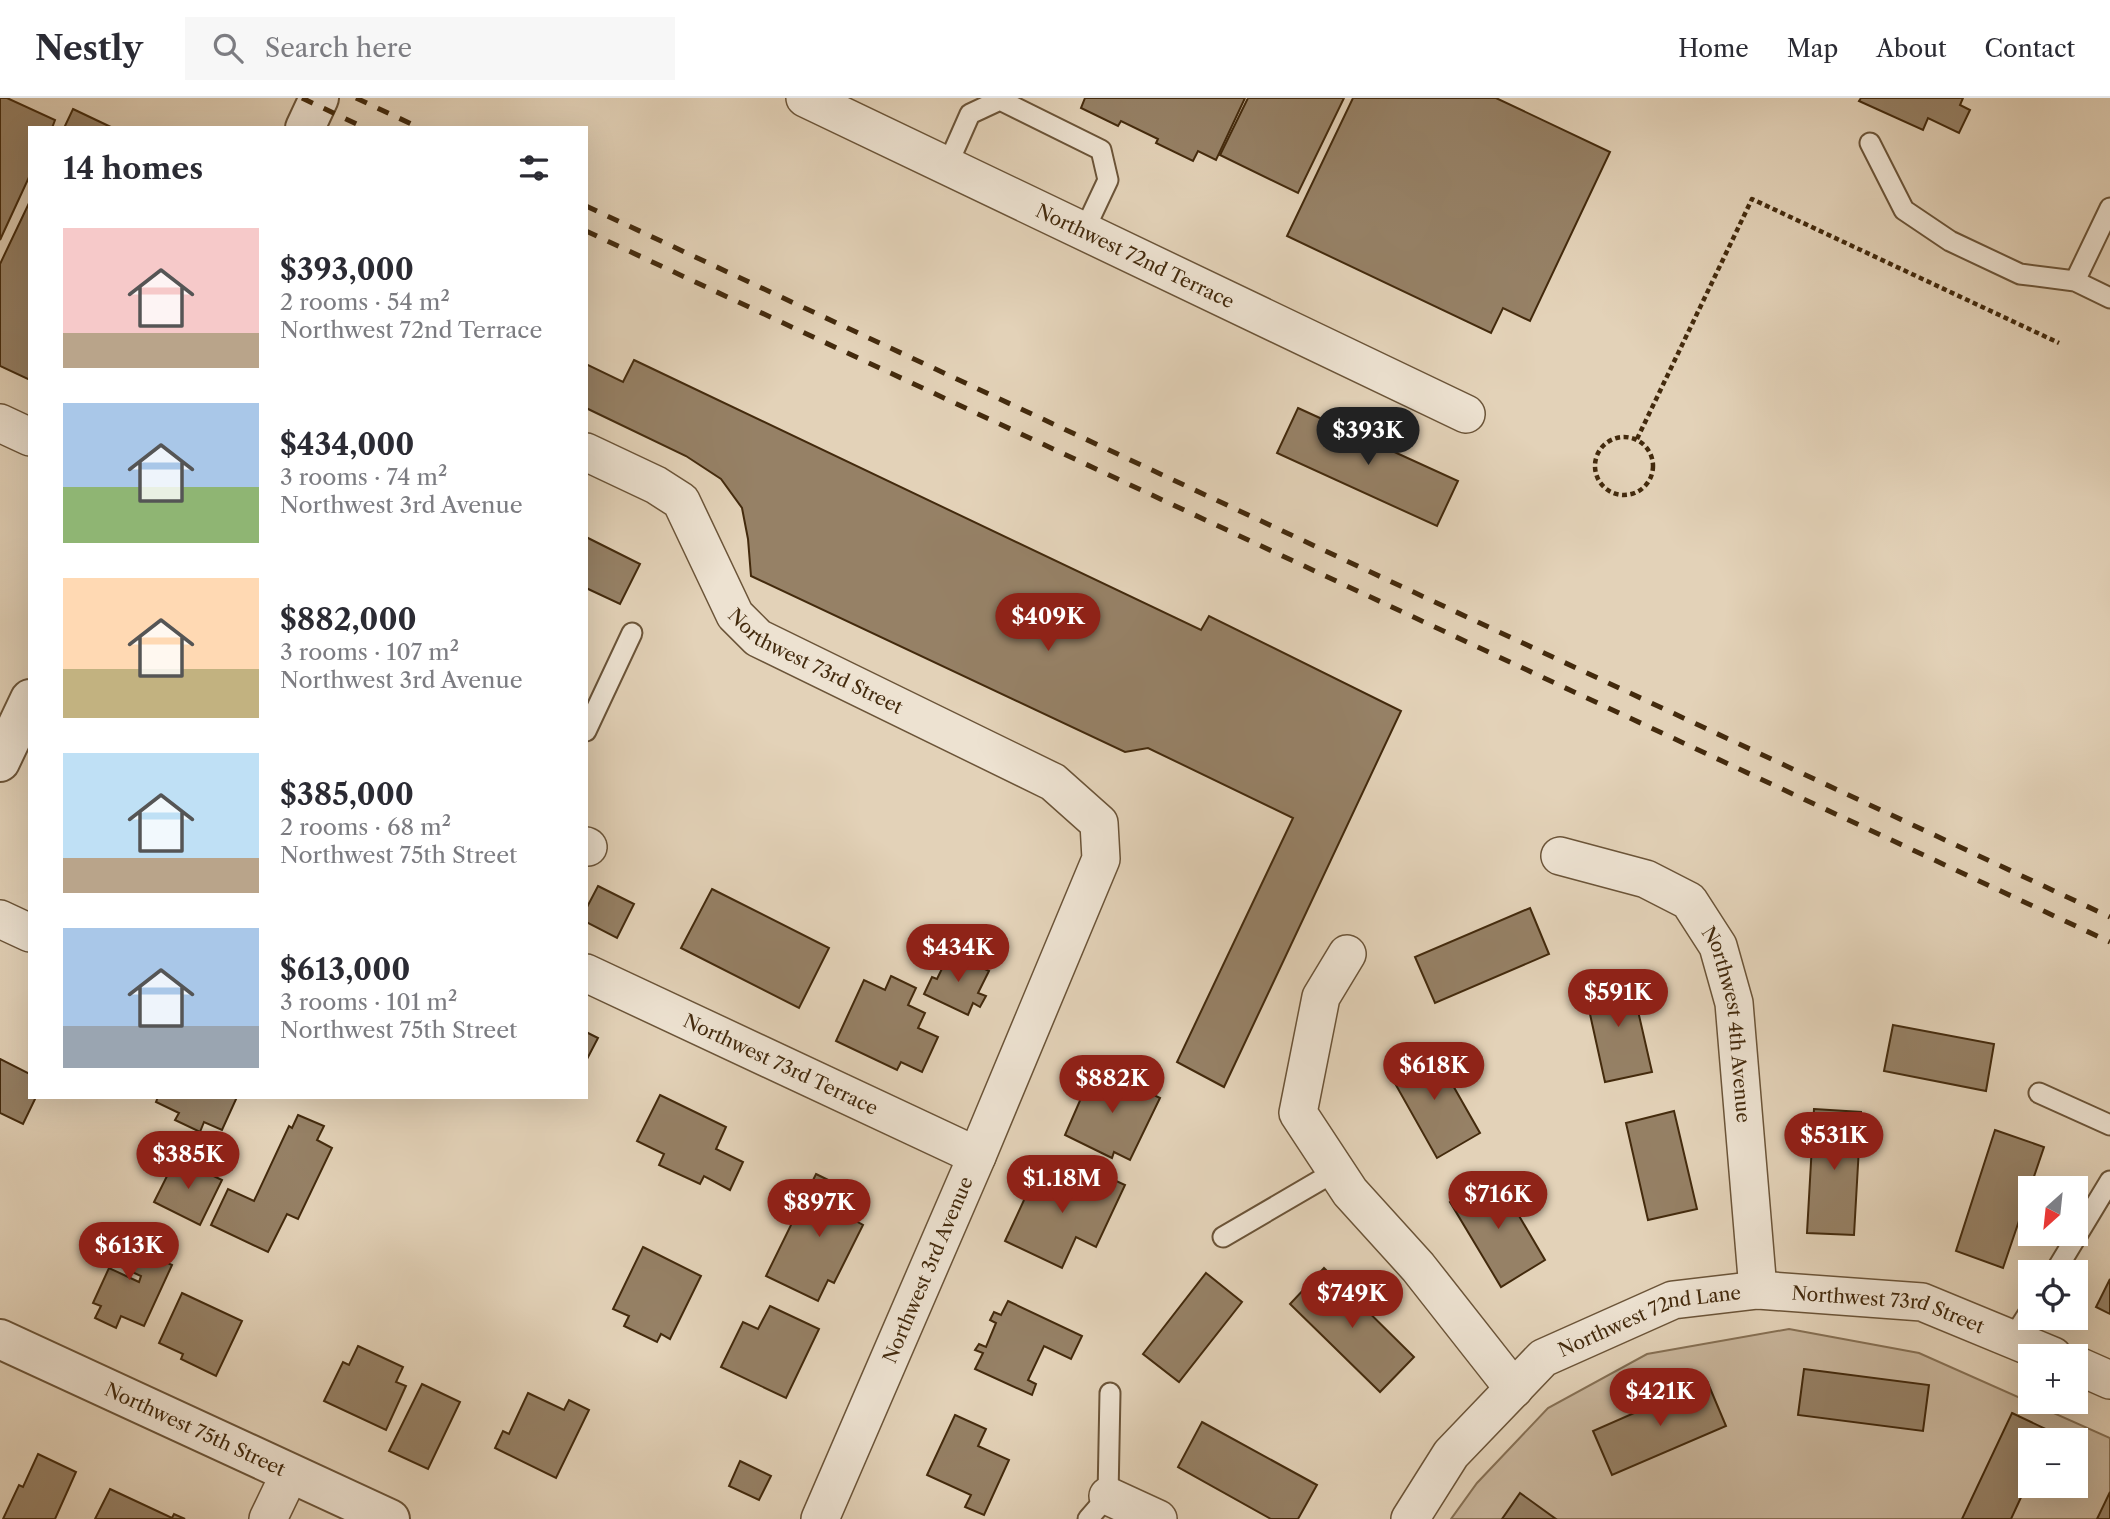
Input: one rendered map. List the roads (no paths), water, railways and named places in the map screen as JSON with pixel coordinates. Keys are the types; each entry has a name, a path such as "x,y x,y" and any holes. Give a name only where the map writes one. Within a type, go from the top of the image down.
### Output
{"street":[{"path":"306,126 319,98"},
{"name":"Northwest 72nd Terrace","path":"805,98 1466,414"},
{"path":"0,423 28,436"},
{"name":"Northwest 73rd Street","path":"588,453 656,485 681,501 735,615 758,638 1053,782 1099,823"},
{"path":"0,762 28,703"},
{"name":"Northwest 3rd Avenue","path":"820,1519 977,1156 1101,859 1099,823"},
{"name":"Northwest 4th Avenue","path":"1560,856 1646,879 1689,901 1718,946 1734,1003 1758,1290"},
{"path":"0,919 28,932"},
{"path":"1347,954 1321,997 1298,1114 1350,1192 1418,1267 1514,1390 1451,1454 1410,1519"},
{"name":"Northwest 73rd Terrace","path":"588,974 977,1156"},
{"name":"Northwest 73rd Street","path":"1758,1290 1922,1302 2018,1324"},
{"name":"Northwest 72nd Lane","path":"1514,1390 1543,1358 1673,1300 1758,1290"},
{"name":"Northwest 73rd Street","path":"2026,1330 2041,1344"},
{"name":"Northwest 75th Street","path":"0,1339 390,1519"},
{"path":"2088,1371 2110,1380"},
{"path":"268,1519 290,1473"},
{"path":"1098,1508 1158,1519"}],"lane":[{"path":"947,166 970,114 1000,100 1101,150 1108,180 1084,231"},
{"path":"1870,144 1904,210 1950,241 2020,274 2075,281 2110,298"},
{"path":"2075,281 2110,208"},
{"path":"588,728 632,633"},
{"path":"2039,1093 2110,1125"},
{"path":"1223,1237 1336,1171"},
{"path":"2061,1260 2110,1181"},
{"path":"1098,1508 1110,1393"}],"railway":[{"path":"302,98 361,126"},
{"path":"356,98 416,126"},
{"path":"588,207 2110,917"},
{"path":"588,232 2110,942"}]}
